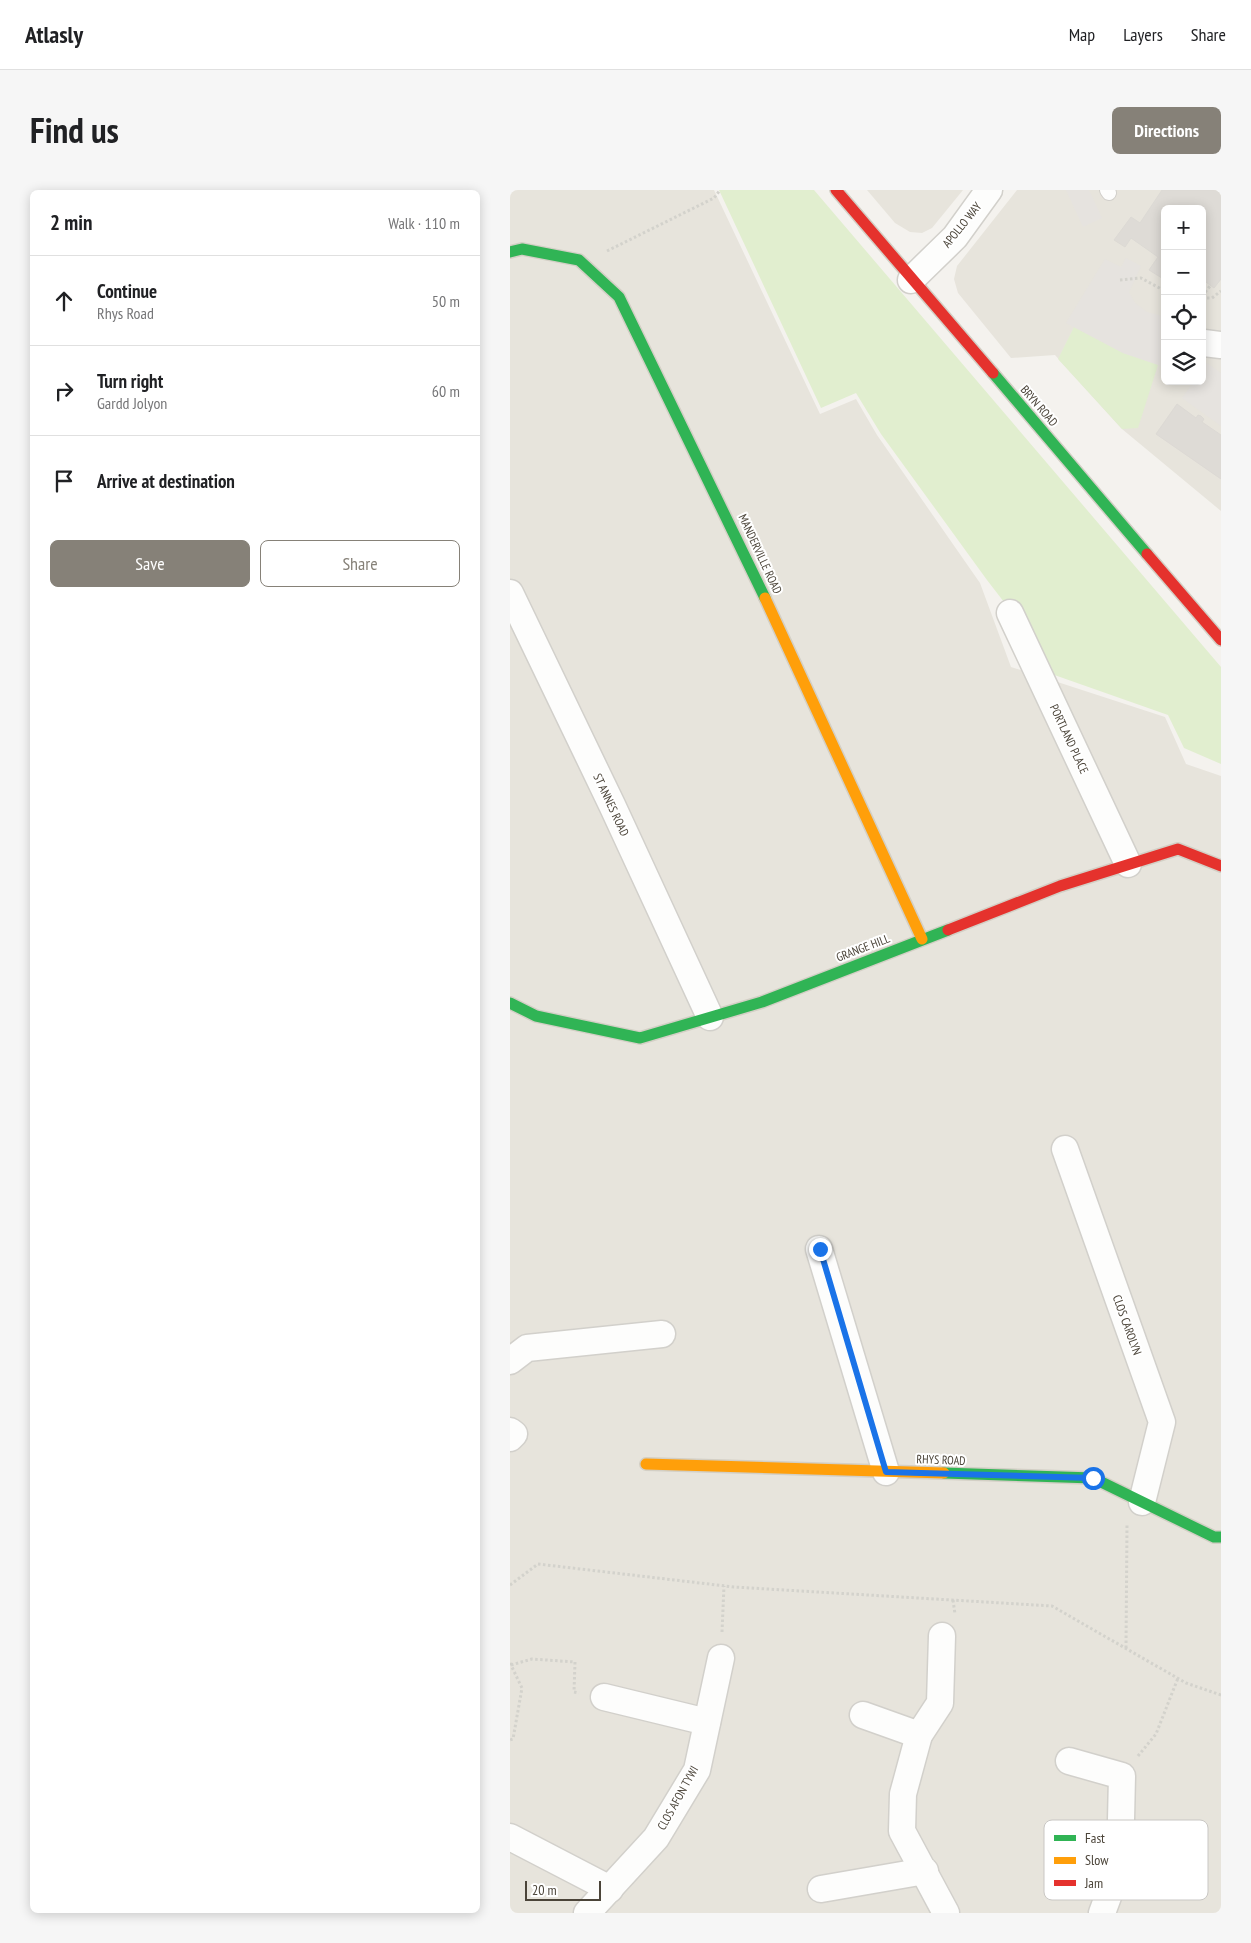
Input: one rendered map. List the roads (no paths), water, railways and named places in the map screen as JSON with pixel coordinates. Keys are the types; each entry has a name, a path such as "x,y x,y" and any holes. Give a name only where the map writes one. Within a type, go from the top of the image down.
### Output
{"street":[{"name":"BRYN ROAD","path":"836,190 911,280 1221,640"},
{"name":"APOLLO WAY","path":"911,280 955,237 989,190"},
{"name":"MANDERVILLE ROAD","path":"510,252 522,249 579,260 619,297 742,548 922,939"},
{"name":"ST ANNES ROAD","path":"510,593 612,805 710,1017"},
{"name":"PORTLAND PLACE","path":"1010,613 1128,864"},
{"name":"GRANGE HILL","path":"510,1003 536,1016 640,1038 762,1002 1060,886 1178,849 1221,866"},
{"name":"CLOS CAROLYN","path":"1064,1149 1162,1422 1142,1502"},
{"path":"820,1249 886,1472"},
{"path":"510,1361 527,1348 662,1334"},
{"path":"510,1431 514,1434 510,1438"},
{"name":"RHYS ROAD","path":"646,1464 1093,1478 1214,1537 1221,1537"},
{"path":"942,1636 940,1703 920,1735 903,1794 902,1831 946,1913"},
{"name":"CLOS AFON TYWI","path":"587,1913 656,1838 692,1778 696,1770 720,1658"},
{"path":"604,1697 706,1722"},
{"path":"863,1716 920,1735"},
{"path":"1069,1760 1122,1776 1121,1820"},
{"path":"510,1837 610,1889"},
{"path":"821,1889 925,1871"},
{"path":"1102,1913 1107,1900"}]}
